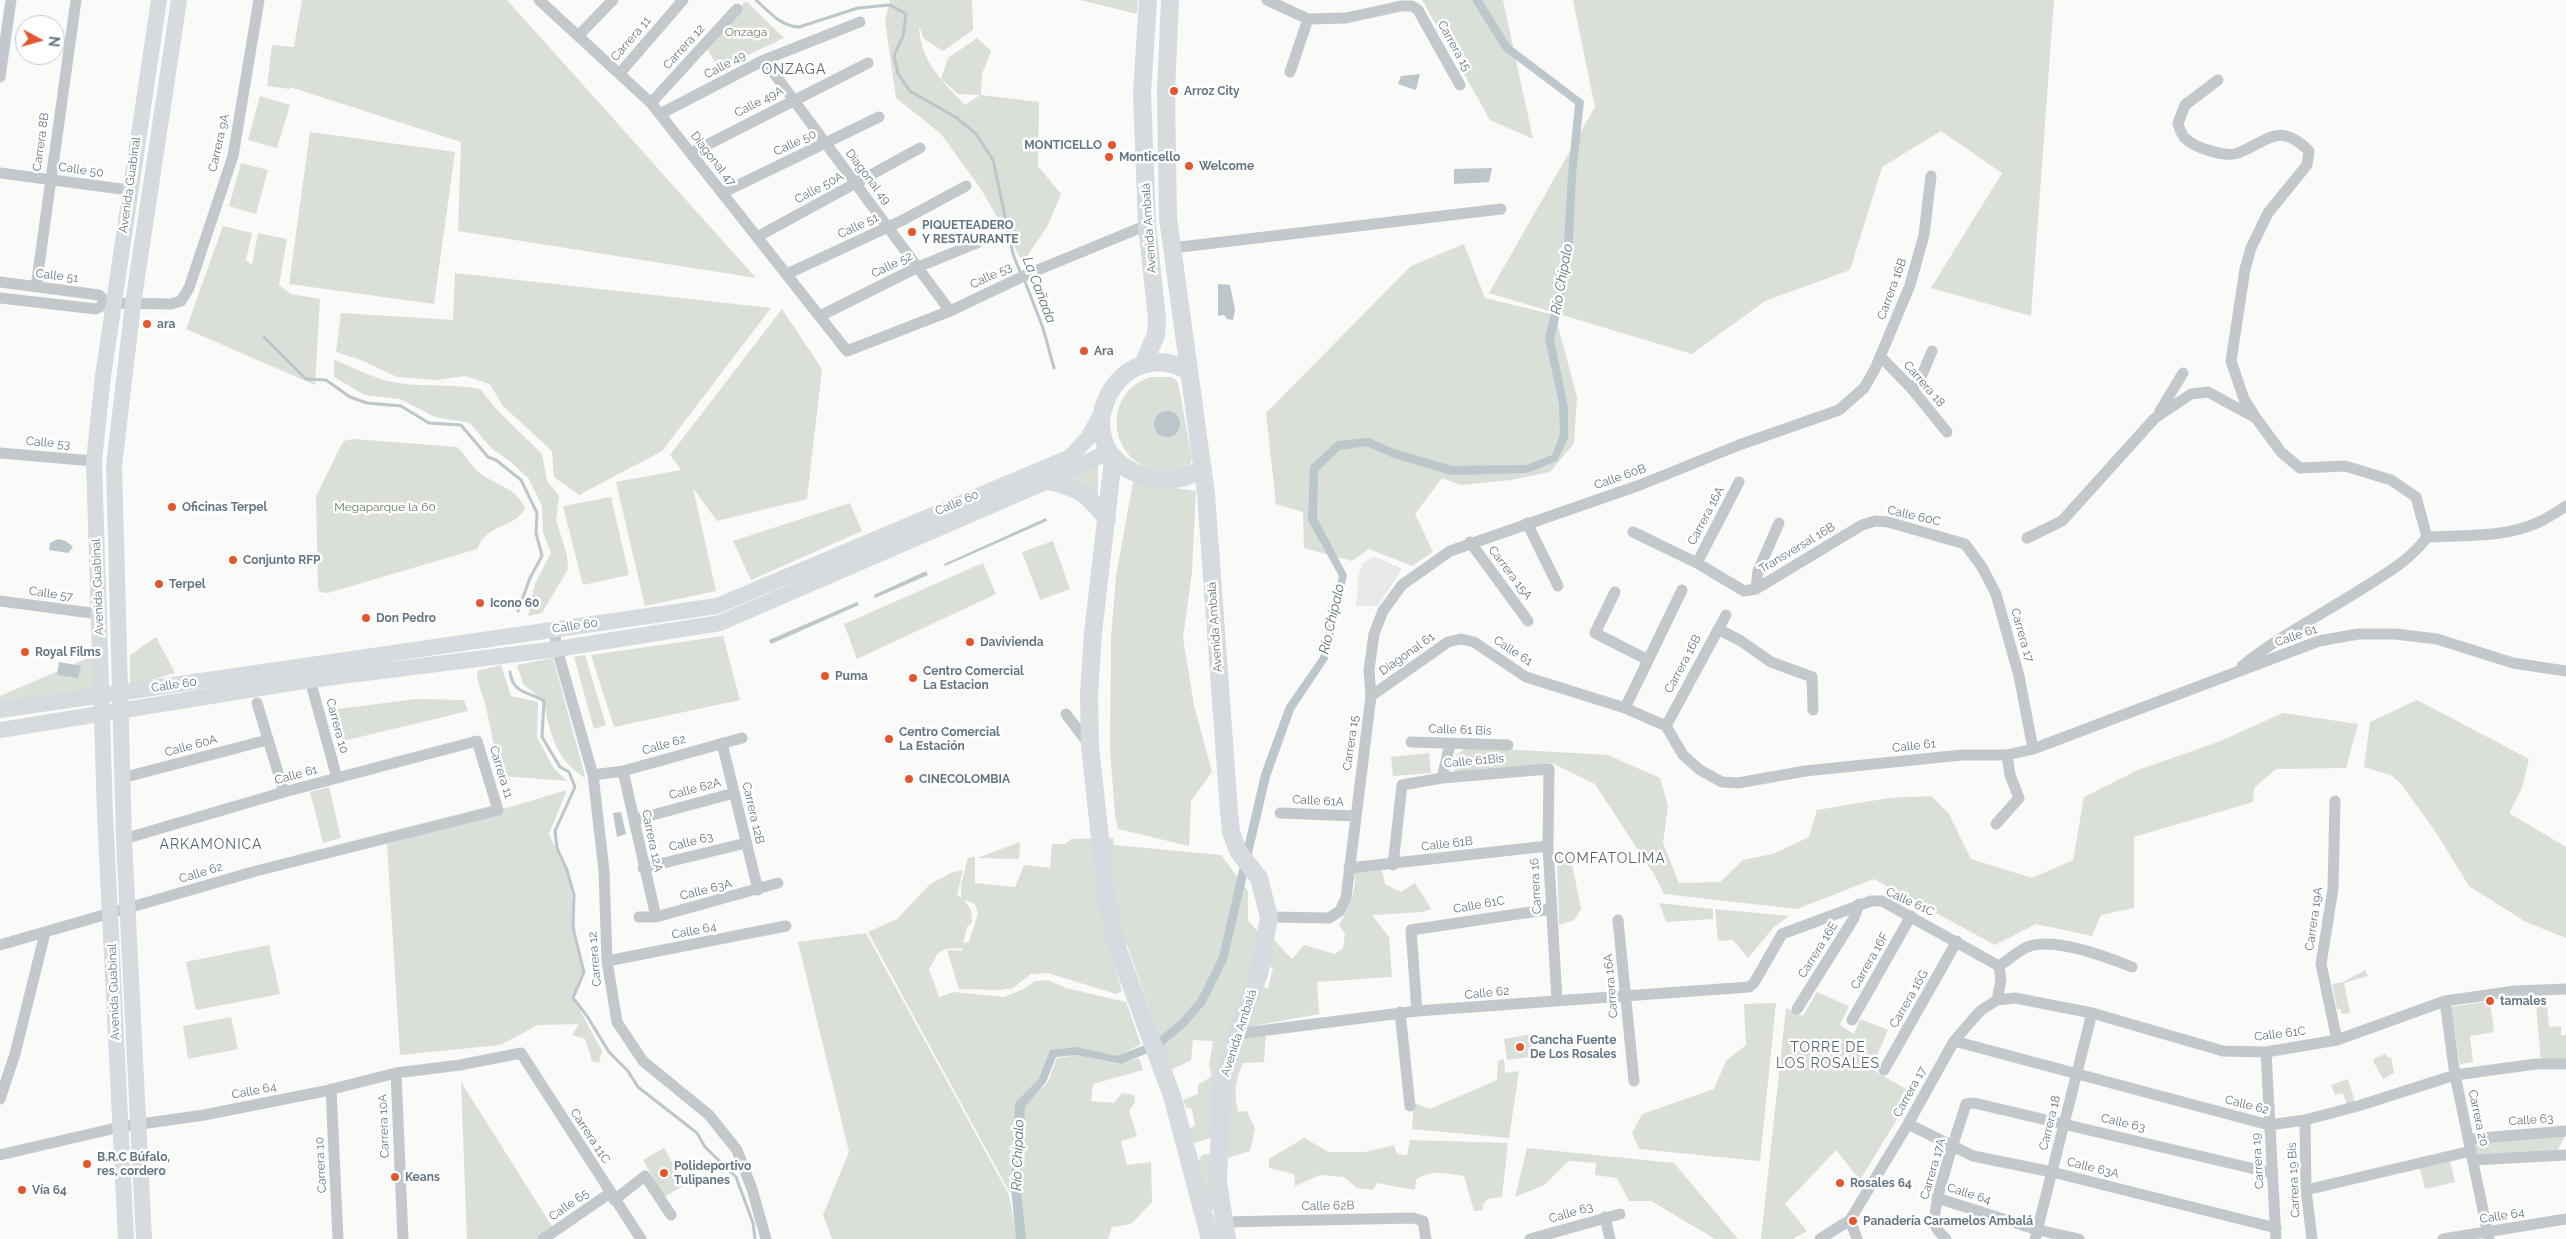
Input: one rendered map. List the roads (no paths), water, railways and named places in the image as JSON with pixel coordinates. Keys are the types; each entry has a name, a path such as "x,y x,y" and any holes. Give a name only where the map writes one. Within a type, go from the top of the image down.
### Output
{"main road":[{"name":"Avenida Guabinal","path":"126,1239 101,696 94,461 110,303 158,0"},
{"name":"Avenida Guabinal","path":"144,1239 124,839 114,466 132,304 179,0"},
{"name":"Avenida Ambalá","path":"1143,364 1156,335 1157,319 1147,225 1142,93 1148,0"},
{"name":"Avenida Ambalá","path":"1170,0 1166,92 1168,218 1203,469 1231,832 1238,851 1259,878 1267,908 1259,974 1236,1034 1221,1089 1218,1182 1225,1230"},
{"path":"1188,371 1174,363 1143,364 1119,380 1104,402 1101,414 1103,439 1110,455 1107,519 1093,633 1090,746 1111,927 1172,1096 1210,1239"},
{"name":"Calle 60","path":"0,710 717,606 1002,484 1070,457 1088,438 1101,414"},
{"path":"1110,455 1136,473 1160,480 1180,480 1203,469"},
{"name":"Calle 60","path":"0,730 310,680 557,648 720,623 1110,455"},
{"path":"1048,481 1072,486 1096,505 1107,519"}],"street":[{"path":"0,77 11,0"},
{"name":"Carrera 8B","path":"36,287 76,0"},
{"name":"Carrera 9A","path":"189,288 233,156 259,0"},
{"name":"Diagonal 47","path":"540,0 651,103 846,351"},
{"path":"579,35 613,0"},
{"name":"Carrera 11","path":"620,73 683,0"},
{"path":"1267,0 1308,19 1290,72"},
{"name":"Carrera 15","path":"1308,19 1346,18 1401,6 1412,6 1418,10 1460,85"},
{"name":"Carrera 12","path":"651,103 737,9"},
{"name":"Calle 49","path":"660,114 764,60 860,22"},
{"name":"Diagonal 49","path":"764,60 950,311"},
{"name":"Calle 49A","path":"691,153 868,63"},
{"path":"2218,80 2185,105 2178,123 2184,137 2196,147 2236,154 2265,138 2278,134 2296,139 2309,151 2307,165 2268,213 2252,248 2245,269 2231,361 2244,399 2282,452 2300,468 2344,466 2391,480 2416,497 2427,537"},
{"name":"Calle 50","path":"722,192 826,144 879,117"},
{"name":"Calle 50A","path":"757,237 920,148"},
{"name":"Calle 50","path":"0,173 129,190"},
{"name":"Carrera 16B","path":"1851,402 1864,388 1880,356 1910,285 1924,236 1932,176"},
{"name":"Calle 51","path":"787,274 888,227 966,186"},
{"path":"1172,248 1500,209"},
{"name":"Calle 53","path":"846,351 950,311 1024,276 1147,225"},
{"name":"Calle 52","path":"820,316 918,267 977,242"},
{"name":"Calle 51","path":"0,282 99,295 110,303"},
{"name":"Calle 51","path":"0,298 96,309 110,303 171,304 181,301 189,288"},
{"path":"1912,389 1922,375 1932,351"},
{"name":"Carrera 18","path":"1880,356 1912,389 1947,432"},
{"path":"2028,538 2062,521 2155,418 2183,373"},
{"path":"2155,418 2191,394 2208,392 2256,418"},
{"name":"Calle 60B","path":"1402,585 1450,550 1647,482 1739,445 1833,413 1851,402"},
{"name":"Calle 53","path":"0,453 94,461"},
{"name":"Carrera 16A","path":"1697,564 1739,482"},
{"path":"2233,674 2264,648 2408,558 2427,537 2492,533 2518,529 2538,523 2566,506"},
{"name":"Calle 60C","path":"1862,525 1875,521 1888,522 1959,541"},
{"path":"1527,523 1558,586"},
{"path":"1756,589 1758,571 1779,523"},
{"name":"Transversal 16B","path":"1697,564 1744,591 1756,589 1862,525"},
{"path":"1634,532 1697,564"},
{"name":"Carrera 17","path":"1959,541 1969,547 1996,594 2020,676 2033,749"},
{"name":"Carrera 15A","path":"1470,542 1528,621"},
{"name":"Carrera 15","path":"1267,908 1329,918 1340,911 1346,898 1371,696 1369,670 1374,634 1383,611 1402,585"},
{"path":"1625,708 1682,590"},
{"path":"1615,592 1595,633 1648,660"},
{"name":"Calle 57","path":"0,601 99,614"},
{"name":"Carrera 16B","path":"1666,726 1726,615"},
{"name":"Carrera 12","path":"554,629 557,648 594,775 604,871 607,961 617,1022 643,1061 709,1115 737,1150 752,1189 766,1239"},
{"path":"1718,629 1741,641 1772,662 1812,677 1813,710"},
{"name":"Calle 61","path":"1461,639 1474,642 1526,677 1625,708 1666,726 1681,753 1700,770 1722,782 1738,784 1805,771 1922,758 2007,755 2033,749 2319,641 2358,634 2395,634 2437,639 2514,663 2566,671"},
{"name":"Diagonal 61","path":"1371,696 1448,642 1461,639"},
{"name":"Carrera 10","path":"310,680 337,778"},
{"path":"257,703 284,792"},
{"path":"1066,714 1090,746"},
{"name":"Calle 62","path":"594,775 623,770 742,738"},
{"name":"Calle 60A","path":"122,778 267,740"},
{"name":"Carrera 11","path":"477,741 498,810"},
{"name":"Calle 61","path":"124,839 284,792 477,741"},
{"name":"Carrera 12B","path":"722,742 758,890"},
{"name":"Calle 61 Bis","path":"1411,742 1508,745"},
{"path":"1442,778 1450,744"},
{"path":"1996,824 2019,798 2010,775 2007,755"},
{"name":"Calle 61Bis","path":"1393,864 1402,785 1442,778 1548,769"},
{"name":"Carrera 16","path":"1548,769 1548,846 1557,1000"},
{"name":"Carrera 12A","path":"623,770 643,868 656,917"},
{"name":"Calle 62A","path":"634,820 734,793"},
{"name":"Carrera 19A","path":"2335,801 2333,889 2321,964 2337,1040"},
{"name":"Calle 62","path":"0,945 265,869 498,810"},
{"name":"Calle 61A","path":"1280,813 1355,816"},
{"name":"Calle 63","path":"643,868 746,843"},
{"name":"Calle 61B","path":"1349,868 1548,846"},
{"name":"Calle 63A","path":"640,917 656,917 778,883"},
{"name":"Calle 61C","path":"1742,988 1754,983 1782,934 1871,901 1882,901 1999,966"},
{"name":"Carrera 16E","path":"1797,1009 1854,918 1859,904"},
{"name":"Calle 61C","path":"1417,1011 1411,930 1551,909"},
{"name":"Carrera 16F","path":"1852,1020 1911,916"},
{"name":"Carrera 16A","path":"1618,920 1624,959 1625,996 1634,1081"},
{"name":"Calle 64","path":"607,961 786,926"},
{"path":"0,1099 15,1054 45,932"},
{"name":"Carrera 16G","path":"1884,1070 1957,941"},
{"path":"1997,1000 2001,980 1999,966 2026,948 2046,944 2108,958 2132,967"},
{"name":"Calle 62","path":"1236,1034 1400,1012 1742,988"},
{"name":"Calle 61C","path":"1997,1000 2015,998 2092,1013 2223,1051 2266,1052 2337,1040 2445,1001 2515,991 2566,989"},
{"name":"Carrera 17","path":"1850,1220 1908,1124 1954,1041 1980,1011 1997,1000"},
{"name":"Carrera 20","path":"2445,1001 2455,1075 2488,1236"},
{"path":"1400,1012 1410,1106"},
{"name":"Carrera 18","path":"2036,1234 2092,1013"},
{"name":"Calle 62","path":"1954,1041 2269,1125 2305,1120 2358,1106 2455,1075 2536,1064 2566,1064"},
{"name":"Calle 64","path":"0,1155 120,1127 204,1115 331,1089 396,1073 460,1065 514,1052"},
{"name":"Carrera 11C","path":"514,1052 521,1053 641,1239"},
{"name":"Carrera 19","path":"2266,1052 2276,1234"},
{"name":"Carrera 10A","path":"396,1073 403,1239"},
{"name":"Carrera 10","path":"331,1089 338,1239"},
{"name":"Calle 63","path":"1966,1104 1974,1103 2064,1123 2272,1173"},
{"name":"Carrera 17A","path":"1946,1239 1936,1227 1934,1218 1937,1198 1966,1104"},
{"name":"Carrera 19 Bis","path":"2305,1120 2306,1190 2312,1239"},
{"name":"Calle 63A","path":"1908,1124 1953,1148 1974,1156 2052,1172 2276,1234"},
{"name":"Calle 63","path":"2469,1139 2566,1131"},
{"path":"2306,1190 2472,1156 2566,1155"},
{"name":"Calle 65","path":"543,1239 558,1235 612,1196 645,1176 671,1216"},
{"name":"Calle 64","path":"1937,1198 2036,1234 2079,1239"},
{"name":"Calle 63","path":"1530,1239 1620,1214"},
{"path":"1605,1217 1610,1239"},
{"name":"Calle 62B","path":"1225,1230 1413,1218 1422,1220 1426,1234"},
{"name":"Calle 64","path":"2443,1239 2488,1236 2566,1219"},
{"path":"1820,1239 1850,1220 1857,1239"}],"water":[{"name":"Río Chipalo","path":"1472,0 1482,0 1510,45 1584,101 1576,175 1572,261 1554,340 1568,407 1568,438 1557,461 1527,473 1451,475 1391,457 1367,446 1340,450 1318,471 1317,518 1347,575 1328,659 1294,710 1270,777 1227,960 1205,1004 1186,1026 1160,1048 1121,1064 1076,1055 1056,1057 1046,1082 1025,1107 1021,1191 1026,1239 1016,1239 1011,1189 1015,1103 1039,1079 1050,1050 1076,1047 1117,1056 1155,1041 1181,1019 1198,999 1219,957 1261,774 1286,706 1320,657 1339,576 1308,520 1310,466 1337,441 1369,438 1394,449 1452,466 1526,465 1552,455 1560,435 1559,404 1545,339 1563,260 1568,175 1575,104 1503,50"},
{"path":"1420,74 1416,90 1398,84 1401,76"},
{"path":"1492,168 1489,182 1454,184 1454,169"},
{"path":"1218,284 1230,285 1235,310 1233,320 1227,319 1224,315 1218,316"},
{"path":"1167,411 1176,415 1180,424 1176,433 1167,437 1158,433 1154,424 1158,415"},
{"path":"1046,518 1047,521 945,566 944,564"},
{"path":"58,539 66,541 73,547 68,553 49,550 50,543"},
{"path":"926,571 928,575 875,598 874,595"},
{"path":"857,602 859,605 771,644 769,640"},
{"path":"59,662 81,666 78,678 57,675"},
{"path":"621,812 626,834 617,837 613,813"}],"waterway":[{"name":"La Cañada","path":"756,0 781,21 799,27 858,8 890,5 906,14 903,36 894,56 898,74 910,91 957,118 976,134 993,160 1013,254 1021,274"},
{"name":"La Cañada","path":"1024,279 1043,328 1054,368"},
{"path":"264,337 306,379 326,380 350,397 367,403 401,406 429,423 461,425 488,457 496,460 521,480 537,513 536,533 542,556 530,578 518,611"},
{"path":"510,672 514,684 518,688 544,701 542,737 560,767 569,772 575,787 555,831 557,848 567,870 574,895 573,928 584,972 573,998 587,1016 609,1052 628,1071 638,1087 697,1133 705,1147 736,1177 753,1223 755,1239"}],"place":[{"name":"Arroz City","path":"1174,91"},
{"name":"MONTICELLO","path":"1112,145"},
{"name":"Monticello","path":"1109,157"},
{"name":"Welcome","path":"1189,166"},
{"name":"PIQUETEADERO Y RESTAURANTE","path":"912,232"},
{"name":"ara","path":"147,324"},
{"name":"Ara","path":"1084,351"},
{"name":"Oficinas Terpel","path":"172,507"},
{"name":"Conjunto RFP","path":"233,560"},
{"name":"Terpel","path":"159,584"},
{"name":"Icono 60","path":"480,603"},
{"name":"Don Pedro","path":"366,618"},
{"name":"Davivienda","path":"970,642"},
{"name":"Royal Films","path":"25,652"},
{"name":"Puma","path":"825,676"},
{"name":"Centro Comercial La Estacion","path":"913,678"},
{"name":"Centro Comercial La Estación","path":"889,739"},
{"name":"CINECOLOMBIA","path":"909,779"},
{"name":"tamales","path":"2490,1001"},
{"name":"Cancha Fuente De Los Rosales","path":"1520,1047"},
{"name":"B.R.C Búfalo, res, cordero","path":"87,1164"},
{"name":"Polideportivo Tulipanes","path":"664,1173"},
{"name":"Keans","path":"395,1177"},
{"name":"Rosales 64","path":"1840,1183"},
{"name":"Vía 64","path":"22,1190"},
{"name":"Panadería Caramelos Ambalá","path":"1853,1221"}],"district":[{"name":"ONZAGA","path":"794,70"},
{"name":"ARKAMONICA","path":"211,845"},
{"name":"COMFATOLIMA","path":"1610,859"},
{"name":"TORRE DE LOS ROSALES","path":"1828,1056"}],"park label":[{"name":"Onzaga","path":"746,32"},
{"name":"Megaparque la 60","path":"385,507"}]}
